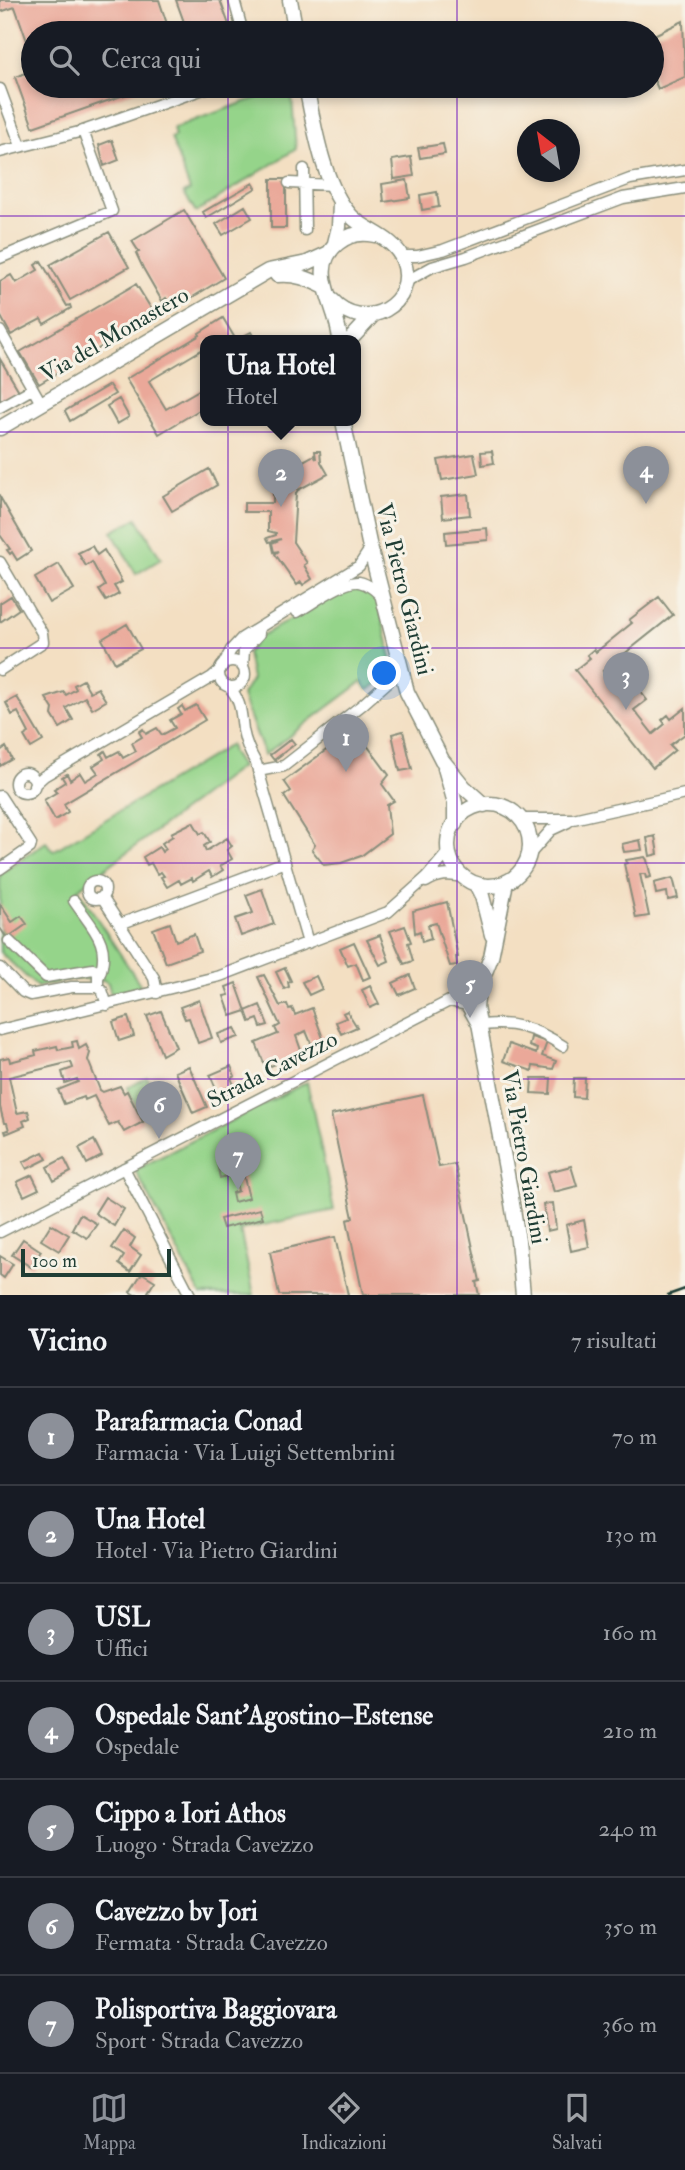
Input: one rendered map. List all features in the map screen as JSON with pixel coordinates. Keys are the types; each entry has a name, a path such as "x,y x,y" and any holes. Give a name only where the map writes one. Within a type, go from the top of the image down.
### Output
{"main road":[{"path":"290,0 294,21"},
{"path":"309,98 320,153 341,203 351,216 375,235 392,244 405,266 405,282 394,303 373,315 355,335"},
{"path":"338,335 324,266 339,227 341,203"},
{"path":"331,250 353,235 375,235"},
{"name":"Via del Monastero","path":"0,428 268,271 307,263 331,250"},
{"name":"Via del Monastero","path":"252,281 288,274 305,277 328,293"},
{"path":"328,293 350,313 373,315"},
{"name":"Via Pietro Giardini","path":"344,426 369,543 407,692 442,760 454,803 455,824 449,838 449,851"},
{"name":"Via Pietro Giardini","path":"442,760 464,787 484,804 498,805 510,810 520,819"},
{"path":"455,824 466,812 484,804"},
{"path":"520,819 529,836 529,855"},
{"path":"449,851 454,866 470,880 482,896 494,941"},
{"name":"Via Pietro Giardini","path":"523,1295 509,1185 478,1026 478,990 494,941 506,882 517,875 529,855"},
{"path":"470,880 492,886 506,882"}],"street":[{"path":"234,0 240,21"},
{"path":"0,89 20,146"},
{"path":"0,152 83,131 178,98"},
{"path":"0,258 113,211 83,131"},
{"path":"304,169 304,230"},
{"path":"401,256 416,256 443,250 630,179 685,170"},
{"path":"289,183 333,186"},
{"path":"405,282 432,267 466,257 623,198 685,188"},
{"path":"0,331 41,403"},
{"path":"0,407 32,389"},
{"path":"308,943 257,767 246,741 237,696 220,678 221,669 242,638 359,566 368,552 369,543"},
{"path":"0,562 41,633 43,642 0,670"},
{"path":"237,696 245,678 244,650 256,636 344,585 364,583 383,598"},
{"path":"257,767 284,766 382,688 393,676 398,657"},
{"path":"33,781 204,682 233,661 243,667"},
{"path":"204,682 235,687 241,684"},
{"path":"520,819 573,819 685,794"},
{"path":"0,796 30,848 0,869"},
{"path":"529,855 551,830 573,819"},
{"path":"410,894 449,851"},
{"path":"120,924 285,862"},
{"path":"0,1030 220,976 388,912 438,876 449,874 470,880"},
{"path":"102,897 154,978 157,993"},
{"path":"74,901 104,948 98,981"},
{"path":"9,941 46,977 93,970 98,972 98,981 107,1005"},
{"path":"0,968 23,992 30,995 98,981"},
{"name":"Strada Cavezzo","path":"0,1232 450,1001 470,989 486,969"},
{"path":"450,1001 466,1006 478,1026 499,1022 525,1027 548,1036 563,1046"},
{"path":"124,1168 190,1295"}],"green space":[{"path":"257,98 292,98 296,149 196,212 184,193 190,190 171,138 175,136 173,128"},
{"path":"137,518 161,559 136,574 112,532"},
{"path":"356,585 374,595 379,604 392,662 386,675 368,690 362,682 264,755 242,695 252,679 247,653 259,637"},
{"path":"230,745 241,767 78,889 141,986 111,994 108,983 103,980 71,979 37,987 0,952 0,874 46,842 53,851"},
{"path":"147,1077 162,1105 142,1116 127,1088"},
{"path":"307,1082 334,1210 240,1230 254,1295 201,1295 135,1170"}],"building":[{"path":"0,0 159,0 166,21 21,21 21,24 15,7 0,12"},
{"path":"176,0 220,0 228,21 184,21"},
{"path":"683,21 685,77 664,86 664,30"},
{"path":"21,75 21,94 15,77"},
{"path":"23,98 116,98 33,127"},
{"path":"112,140 119,160 104,166 99,145"},
{"path":"443,144 445,154 420,158 418,148"},
{"path":"411,157 414,176 394,179 392,160"},
{"path":"271,179 286,179 286,228 271,228"},
{"path":"407,180 410,198 384,202 382,184"},
{"path":"253,183 256,188 206,218 203,212"},
{"path":"437,192 439,207 422,210 420,195"},
{"path":"245,206 252,218 223,235 216,224"},
{"path":"184,210 224,278 173,309 166,298 162,301 143,268 136,253 139,252 132,241"},
{"path":"109,232 129,267 70,300 50,265"},
{"path":"41,261 67,306 70,305 71,308 44,324 41,319 11,335 0,315 0,281 11,275 16,283 38,270 35,265"},
{"path":"136,284 155,315 39,384 20,352"},
{"path":"223,318 233,335 200,335 199,333"},
{"path":"200,335 200,351 149,381 166,409 200,389 200,410 159,434 126,379"},
{"path":"0,359 19,391 0,402"},
{"path":"109,385 115,394 70,421 65,411"},
{"path":"119,399 129,417 117,424 107,406"},
{"path":"315,451 320,451 321,462 328,474 296,493 293,542 307,563 304,565 312,579 303,585 301,582 297,585 275,554 279,551 274,552 272,543 281,539 269,542 267,538 276,535 268,531 268,512 244,512 244,503 273,503 273,483 286,481 281,473 314,455 316,459"},
{"path":"492,451 494,463 482,465 481,452"},
{"path":"474,454 478,474 442,480 438,460"},
{"path":"209,469 217,485 172,511 163,496"},
{"path":"468,494 470,515 443,518 441,497"},
{"path":"0,497 31,551 17,560 12,552 10,554 7,550 10,549 0,535"},
{"path":"487,528 488,540 446,544 445,532"},
{"path":"92,546 97,555 104,550 122,582 114,586 119,594 106,601 99,590 105,586 92,562 86,566 78,553"},
{"path":"59,564 74,589 49,603 35,578"},
{"path":"11,596 19,609 0,622 0,603"},
{"path":"659,597 673,615 603,671 622,696 636,686 647,700 634,710 653,734 665,724 662,720 668,715 671,719 685,708 685,734 670,745 675,750 653,768 575,670 590,658 587,655 594,649 596,652 632,623 629,620"},
{"path":"127,624 141,649 115,663 102,639"},
{"path":"83,680 90,692 98,688 106,701 92,709 85,697 71,705 66,708 73,720 60,728 46,698 64,692 66,695 76,689 74,685"},
{"path":"17,697 43,741 31,748 24,736 29,733 18,712 12,715 6,703"},
{"path":"196,705 205,720 64,804 68,812 55,820 44,800 57,792 54,789 65,782 62,777 67,774 70,780 80,773 85,781 98,773 93,766 104,759 101,754 105,751 108,757 119,751 123,758 136,751 132,743 142,737 139,732 143,729 146,734 157,728 162,735 175,728 170,720 181,714 178,709 182,706 185,711"},
{"path":"355,729 389,775 382,784 394,801 387,805 390,834 361,856 324,865 312,850 315,845 284,796 291,791 284,781"},
{"path":"403,731 412,769 400,771 392,734"},
{"path":"291,739 295,744 274,760 270,755"},
{"path":"6,747 12,759 0,766 0,751"},
{"path":"193,822 200,834 204,832 210,842 204,846 206,851 227,838 232,846 227,850 232,859 220,866 223,870 212,877 209,871 193,881 192,878 181,884 179,880 167,887 161,872 157,874 151,863 147,865 143,857 159,847 162,852 166,849 162,843 173,836 171,833"},
{"path":"655,836 658,854 650,856 647,838"},
{"path":"640,840 642,850 624,852 622,844"},
{"path":"645,857 651,877 646,878 645,874 640,874 649,916 636,918 624,864 627,863 626,860"},
{"path":"673,878 678,898 668,900 667,892 656,894 654,883"},
{"path":"262,889 274,924 241,936 235,919 253,913 246,895"},
{"path":"447,902 458,957 457,965 450,966 436,923 428,925 431,939 422,942 420,931 415,933 413,911"},
{"path":"0,904 12,922 21,916 27,924 7,938 0,928"},
{"path":"170,923 176,941 194,934 200,951 166,963 153,929"},
{"path":"405,926 411,942 408,943 413,961 404,964 390,931"},
{"path":"380,935 389,961 380,965 367,940"},
{"path":"354,942 370,977 363,980 356,963 348,966 340,948"},
{"path":"285,968 291,981 288,982 289,987 284,989 276,972"},
{"path":"264,975 280,1006 287,1004 295,1015 312,1008 325,1044 313,1048 306,1031 296,1036 302,1053 266,1068 256,1043 278,1034 275,1028 280,1025 258,977"},
{"path":"410,975 415,988 399,995 393,983"},
{"path":"316,976 322,989 309,995 302,982"},
{"path":"236,983 246,1011 231,1016 224,996 229,995 226,987"},
{"path":"370,986 379,1004 370,1008 362,990"},
{"path":"199,1000 212,1038 198,1043 189,1018 185,1019 180,1007"},
{"path":"260,1005 268,1025 261,1027 258,1019 250,1022 246,1011"},
{"path":"161,1011 176,1047 162,1055 147,1016"},
{"path":"347,1011 357,1027 341,1034 336,1022 346,1018 343,1013"},
{"path":"128,1017 134,1036 119,1041 113,1022"},
{"path":"235,1028 239,1037 221,1043 218,1034"},
{"path":"531,1037 547,1042 542,1056 556,1061 553,1069 533,1066 532,1071 503,1061 509,1044 536,1054 537,1049 529,1046"},
{"path":"77,1041 79,1049 86,1045 90,1053 88,1060 100,1090 103,1092 120,1086 124,1093 127,1091 143,1122 124,1132 118,1122 109,1126 94,1096 64,1104 58,1090 78,1082 77,1079 65,1083 62,1072 73,1068 71,1062 9,1077 17,1113 28,1111 30,1118 23,1121 25,1126 6,1134 5,1131 9,1130 7,1123 4,1123 0,1107 0,1059 9,1057 10,1062 36,1055 35,1051 57,1046 58,1050 73,1047 72,1042"},
{"path":"189,1066 207,1107 193,1113 175,1072"},
{"path":"231,1066 235,1076 231,1078 234,1085 218,1093 210,1075"},
{"path":"532,1078 551,1078 550,1094 531,1093"},
{"path":"574,1078 585,1078 584,1098 573,1097"},
{"path":"423,1095 439,1167 455,1164 480,1281 476,1282 479,1295 363,1295 347,1220 353,1218 331,1115"},
{"path":"94,1140 102,1156 87,1164 79,1148"},
{"path":"43,1152 47,1159 27,1169 23,1162"},
{"path":"239,1157 249,1198 234,1202 232,1193 238,1191 234,1174 220,1178 217,1163"},
{"path":"64,1158 71,1172 54,1181 47,1167"},
{"path":"571,1166 577,1186 554,1192 548,1172"},
{"path":"32,1175 39,1189 24,1196 17,1182"},
{"path":"105,1197 124,1209 114,1226 95,1213"},
{"path":"553,1203 556,1229 547,1231 543,1204"},
{"path":"260,1209 263,1218 223,1228 220,1219"},
{"path":"80,1214 97,1224 87,1238 72,1229"},
{"path":"584,1220 589,1247 571,1251 566,1225"},
{"path":"51,1224 69,1235 59,1251 41,1240"},
{"path":"124,1230 135,1238 130,1247 141,1255 130,1272 119,1264 124,1256 112,1248"},
{"path":"335,1237 348,1295 279,1295 270,1252"},
{"path":"23,1239 41,1251 31,1267 12,1255"},
{"path":"0,1256 13,1264 4,1278 0,1275"},
{"path":"142,1273 155,1281 148,1292 153,1295 135,1295 130,1292"}],"railway":[{"path":"668,1295 685,1289"}],"place":[{"name":"Ospedale Sant’Agostino–Estense","path":"646,504"},
{"name":"Una Hotel","path":"281,507"},
{"name":"USL","path":"626,710"},
{"name":"Parafarmacia Conad","path":"346,772"},
{"name":"Cippo a Iori Athos","path":"470,1018"},
{"name":"Cavezzo bv Jori","path":"159,1139"},
{"name":"Polisportiva Baggiovara","path":"238,1190"}]}
